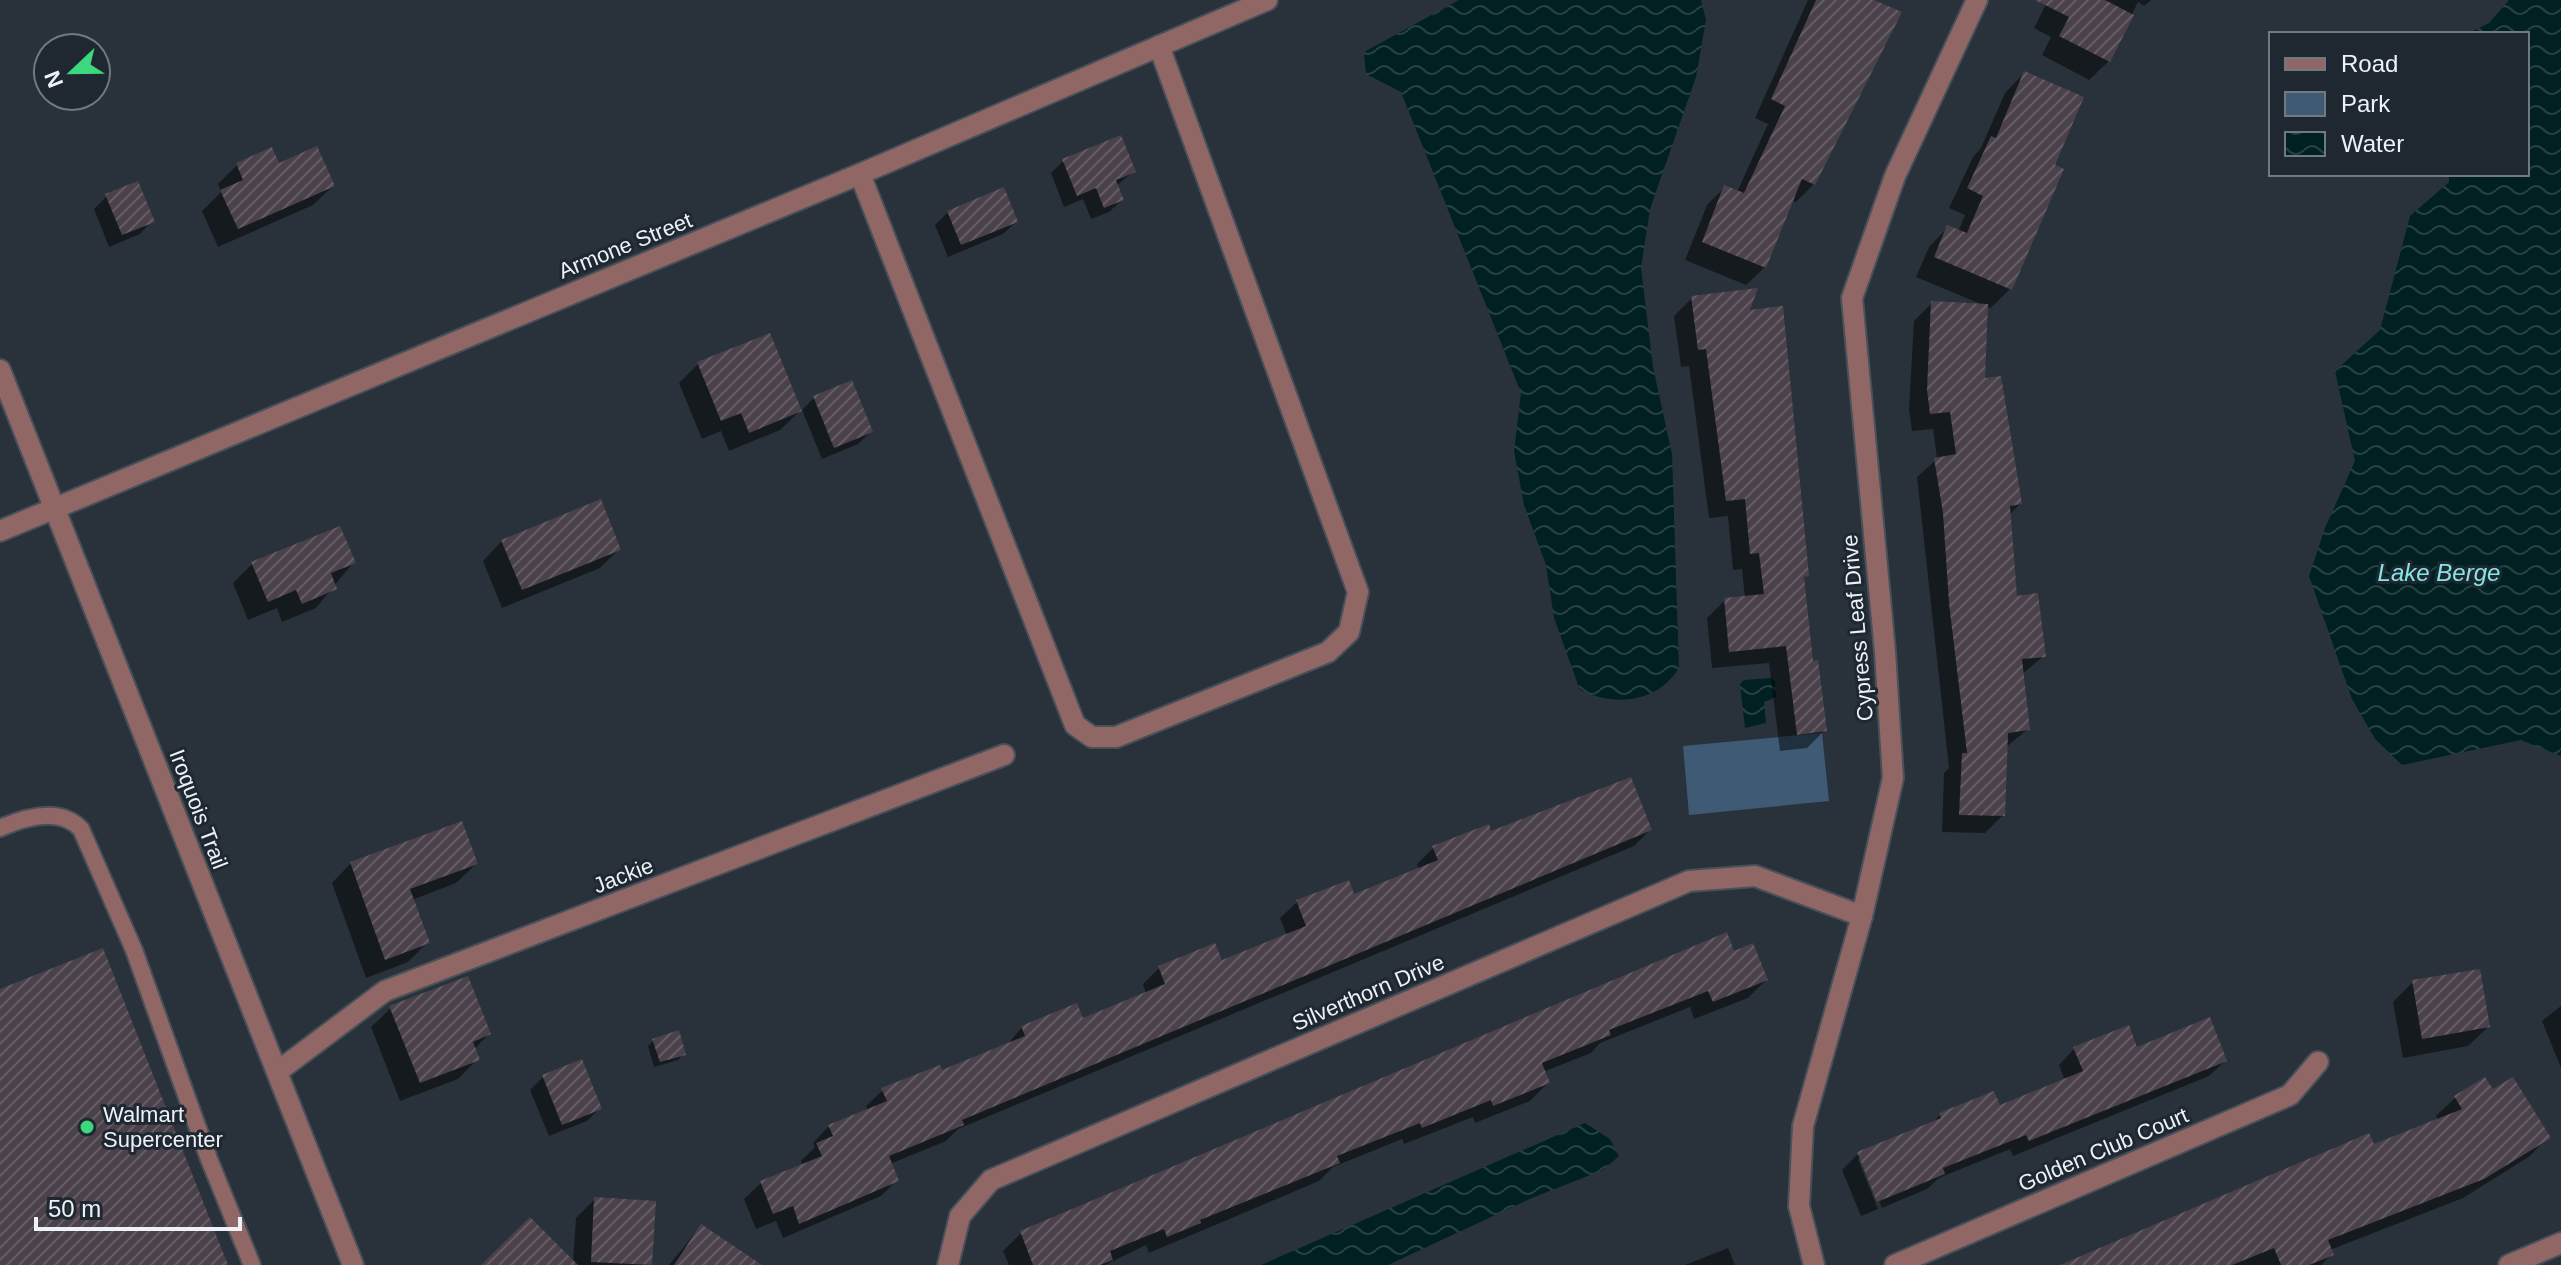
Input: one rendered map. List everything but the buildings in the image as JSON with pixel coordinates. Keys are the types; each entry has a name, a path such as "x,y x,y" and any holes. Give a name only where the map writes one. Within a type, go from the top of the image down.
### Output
{"street":[{"name":"Armone Street","path":"0,531 860,174 1267,0"},
{"name":"Cypress Leaf Drive","path":"1814,1265 1799,1206 1803,1126 1862,916 1893,778 1885,652 1852,298 1895,176 1977,0"},
{"path":"860,174 1075,725 1092,737 1116,737 1328,652 1349,632 1358,592 1159,46"},
{"name":"Iroquois Trail","path":"0,370 353,1265"},
{"name":"Jackie","path":"277,1072 385,991 1004,755"},
{"name":"Silverthorn Drive","path":"948,1265 960,1216 991,1180 1689,881 1755,876 1862,916"},
{"name":"Golden Club Court","path":"1895,1265 2290,1095 2318,1062"},
{"path":"2509,1265 2561,1243"}],"lane":[{"path":"0,828 21,819 58,816 73,820 81,829 134,950 209,1159 252,1265"}],"green space":[{"path":"1822,733 1829,801 1689,815 1683,746"}],"water":[{"path":"1459,0 1701,0 1706,20 1696,77 1650,209 1641,268 1653,367 1672,454 1679,668 1670,680 1647,695 1607,699 1580,690 1554,618 1546,565 1524,505 1514,451 1521,393 1401,92 1366,74 1364,52"},
{"name":"Lake Berge","path":"2509,0 2561,0 2561,756 2521,740 2402,765 2375,739 2352,699 2309,576 2325,528 2355,461 2335,371 2380,330 2410,216 2449,182 2449,176 2529,176 2529,32 2471,32 2489,23"},
{"path":"1771,678 1775,681 1776,697 1764,702 1766,723 1745,728 1740,684 1744,680"},
{"path":"1585,1123 1610,1139 1619,1156 1603,1170 1532,1198 1388,1265 1261,1265"}],"place":[{"name":"Walmart Supercenter","path":"87,1127"}]}
